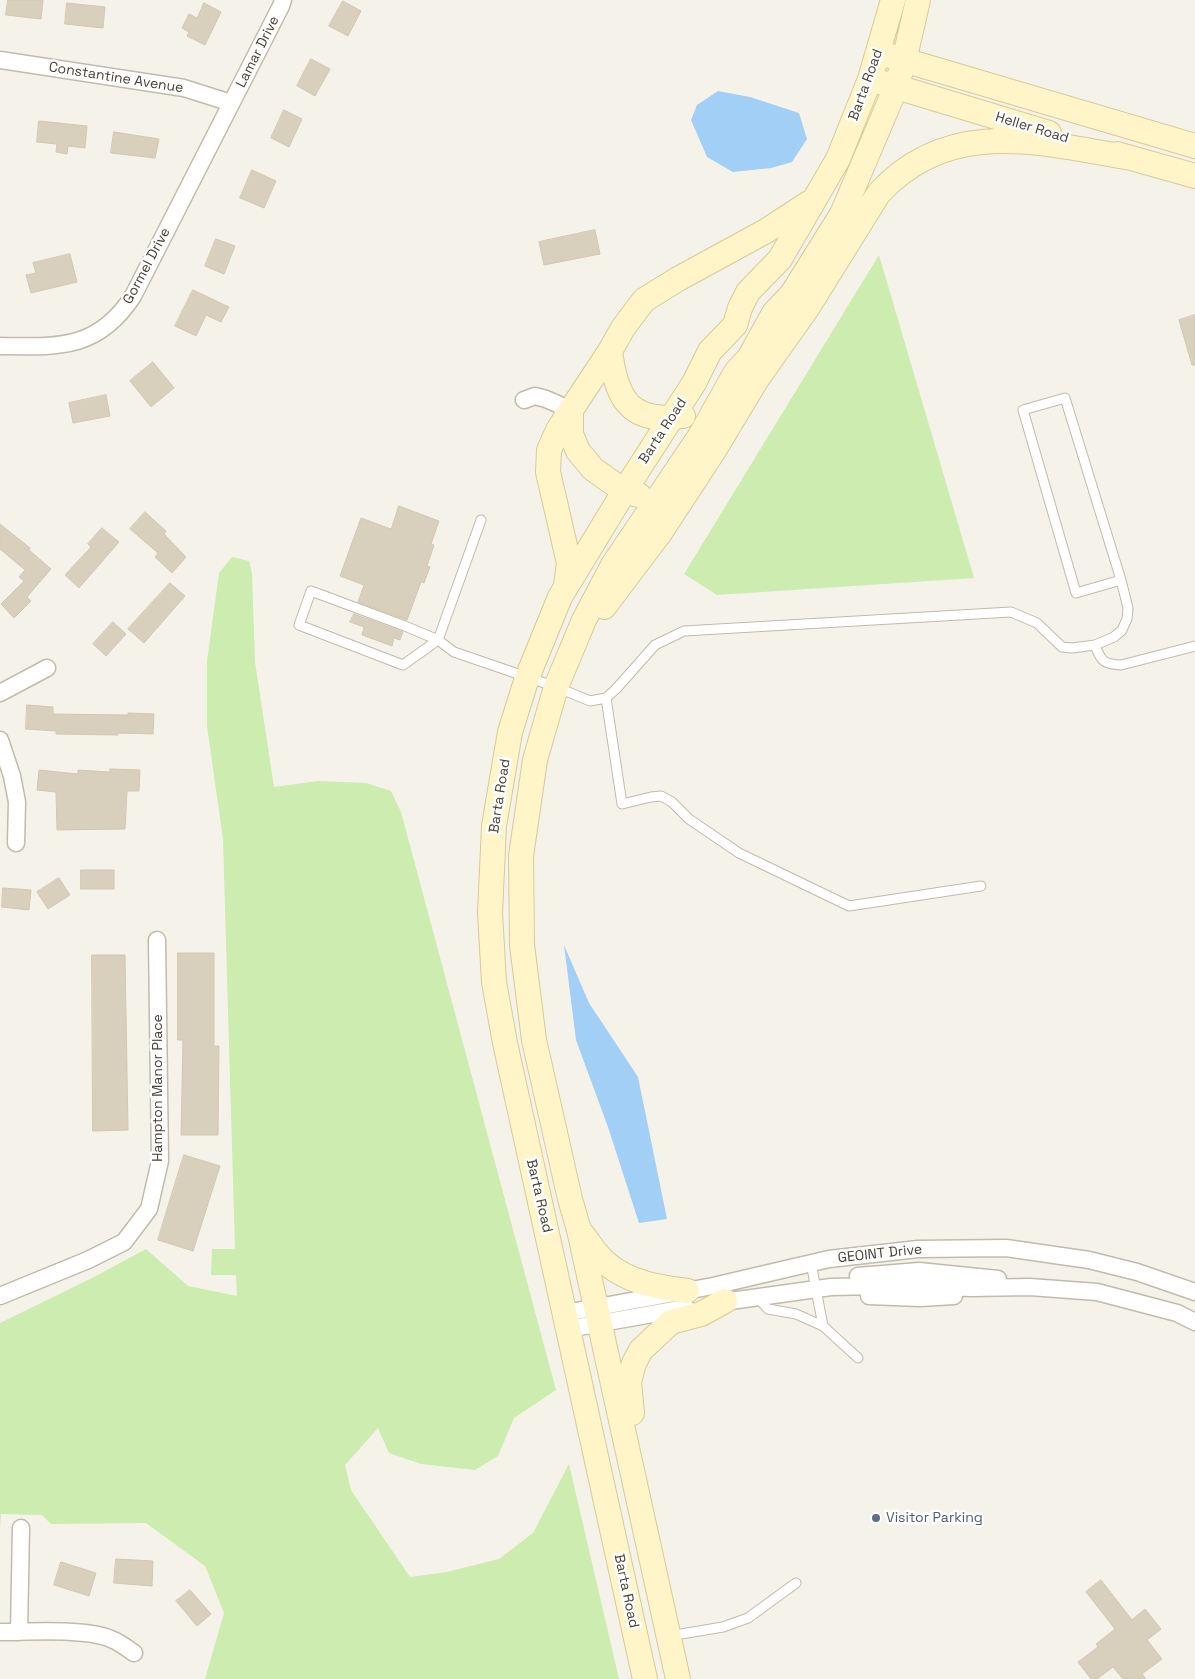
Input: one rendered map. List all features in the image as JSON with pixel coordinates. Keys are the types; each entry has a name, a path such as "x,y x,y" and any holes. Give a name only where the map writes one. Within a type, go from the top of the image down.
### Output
{"street":[{"name":"Lamar Drive","path":"231,103 283,0"},
{"name":"Barta Road","path":"645,1679 505,1043 494,982 490,913 494,826 510,732 526,678 560,597 625,490 694,383 710,351 735,325 740,308 748,292 780,259 838,159 870,79 893,0"},
{"name":"Barta Road","path":"678,1679 579,1230 570,1199 534,1040 522,945 521,856 535,760 556,687 584,620 613,565 700,436 736,372 749,358 774,313 792,294 842,214 896,87 918,0"},
{"name":"Heller Road","path":"879,52 1195,146"},
{"name":"Constantine Avenue","path":"0,60 184,88 231,103"},
{"name":"Heller Road","path":"870,79 1195,176"},
{"name":"Gormel Drive","path":"0,346 56,346 72,343 102,330 123,310 133,296 231,103"},
{"path":"577,637 598,615 660,533 758,379 808,307 878,193 889,182 915,163 944,150 969,142 988,140 1018,141 1131,158"},
{"path":"842,252 853,187"},
{"path":"565,588 568,563 548,472 550,450 558,430 623,328 644,300 793,215 816,197"},
{"path":"610,351 617,383 627,404 643,415 656,418 671,418 715,409"},
{"path":"524,400 535,396 546,398 571,410"},
{"path":"571,410 571,434 578,451 593,469 634,494 647,497 661,494"},
{"path":"0,693 46,668"},
{"path":"0,740 12,776 17,802 16,843"},
{"name":"Hampton Manor Place","path":"0,1296 88,1260 124,1242 149,1209 160,1161 157,940"},
{"path":"579,1230 605,1263 629,1278 654,1287 687,1290"},
{"name":"GEOINT Drive","path":"598,1316 687,1290 829,1259 918,1249 1006,1248 1089,1260 1137,1272 1195,1292"},
{"name":"GEOINT Drive","path":"566,1321 823,1288 849,1276 919,1271 994,1278 1030,1287 1097,1292 1177,1314 1195,1322"},
{"name":"GEOINT Drive","path":"823,1288 850,1294 920,1298 1030,1287"},
{"path":"657,1588 642,1458 630,1407 629,1382 634,1363 641,1350 671,1322 701,1314 725,1302"},
{"path":"19,1632 21,1528"},
{"path":"0,1632 81,1632 112,1639 134,1653"}],"lane":[{"path":"481,520 438,640 404,665 300,625 312,590 438,640 454,652 556,687 590,701 606,698 654,645 684,632 1011,612 1037,623 1062,647 1072,648 1095,645 1114,637 1122,630 1127,619 1128,608 1120,580 1065,398 1023,410 1076,593 1120,580"},
{"path":"1095,645 1100,659 1108,664 1121,665 1195,646"},
{"path":"606,698 622,804 662,796 672,802 689,819 739,853 849,906 981,886"},
{"path":"811,1263 823,1288 823,1326"},
{"path":"757,1297 768,1309 796,1314 823,1326 858,1358"},
{"path":"668,1636 723,1627 748,1618 796,1583"}],"green space":[{"path":"879,255 974,578 717,595 684,574"},
{"path":"232,557 249,561 252,573 255,662 274,787 318,781 366,783 391,791 401,812 556,1390 514,1418 498,1456 475,1470 421,1464 389,1453 378,1428 345,1465 351,1490 410,1577 447,1572 499,1559 533,1533 569,1464 619,1679 205,1679 224,1613 205,1566 146,1523 51,1524 42,1515 1,1514 0,1529 0,1323 146,1249 188,1286 237,1296 236,1275 211,1275 212,1249 235,1249 223,839 207,726 207,661 219,573"}],"water":[{"path":"718,91 750,97 799,113 807,139 792,162 771,168 733,172 707,157 691,120 697,105"},
{"path":"564,945 589,1003 638,1077 667,1219 639,1223 608,1127 576,1040"}],"building":[{"path":"8,0 43,0 41,19 6,15"},
{"path":"343,1 361,11 348,36 329,26"},
{"path":"67,3 105,7 103,28 65,24"},
{"path":"204,3 221,12 205,45 187,36 189,32 182,28 189,14 197,18"},
{"path":"311,59 330,69 315,96 297,86"},
{"path":"284,110 302,119 289,147 271,138"},
{"path":"39,121 87,126 85,148 68,146 67,154 56,152 57,144 37,142"},
{"path":"114,132 159,139 155,158 111,153"},
{"path":"252,170 276,181 264,208 240,198"},
{"path":"595,230 600,254 544,265 539,242"},
{"path":"216,239 235,246 224,274 205,266"},
{"path":"70,254 77,282 31,293 26,275 36,273 33,263"},
{"path":"193,290 229,307 221,322 206,315 196,336 175,326"},
{"path":"1195,315 1195,365 1192,365 1179,320"},
{"path":"153,362 174,388 151,407 130,381"},
{"path":"106,395 110,416 73,423 69,403"},
{"path":"399,506 439,521 431,544 434,545 427,566 430,567 424,583 421,582 407,620 358,602 364,585 340,576 361,518 391,529"},
{"path":"145,512 166,531 164,534 186,557 172,573 155,557 158,553 130,529"},
{"path":"0,524 30,548 29,550 51,569 27,597 31,601 14,618 1,604 24,581 19,577 25,570 0,549"},
{"path":"102,528 119,542 79,588 65,575 91,547 88,544"},
{"path":"170,583 185,596 144,643 128,629"},
{"path":"354,614 403,632 400,640 394,638 392,646 362,635 364,627 350,622"},
{"path":"113,622 126,634 106,656 93,644"},
{"path":"27,705 53,707 53,714 154,714 153,734 56,734 56,731 26,729"},
{"path":"110,769 140,770 139,791 127,791 125,829 57,830 56,792 37,790 39,770 78,774 78,770 110,772"},
{"path":"81,870 114,870 114,889 81,889"},
{"path":"59,878 70,895 48,909 37,892"},
{"path":"3,888 31,890 29,910 2,907"},
{"path":"178,953 214,953 214,1046 219,1046 218,1135 181,1135 183,1040 178,1040"},
{"path":"92,955 125,955 128,1130 93,1131"},
{"path":"184,1155 220,1166 193,1251 158,1240"},
{"path":"116,1559 153,1561 152,1586 114,1583"},
{"path":"61,1562 96,1573 89,1596 54,1585"},
{"path":"1101,1580 1132,1620 1145,1609 1161,1629 1147,1640 1162,1659 1142,1674 1146,1679 1123,1679 1113,1667 1097,1679 1091,1679 1078,1662 1098,1647 1096,1644 1115,1629 1086,1592"},
{"path":"190,1590 211,1614 197,1626 176,1601"}],"place":[{"name":"Visitor Parking","path":"876,1518"}]}
